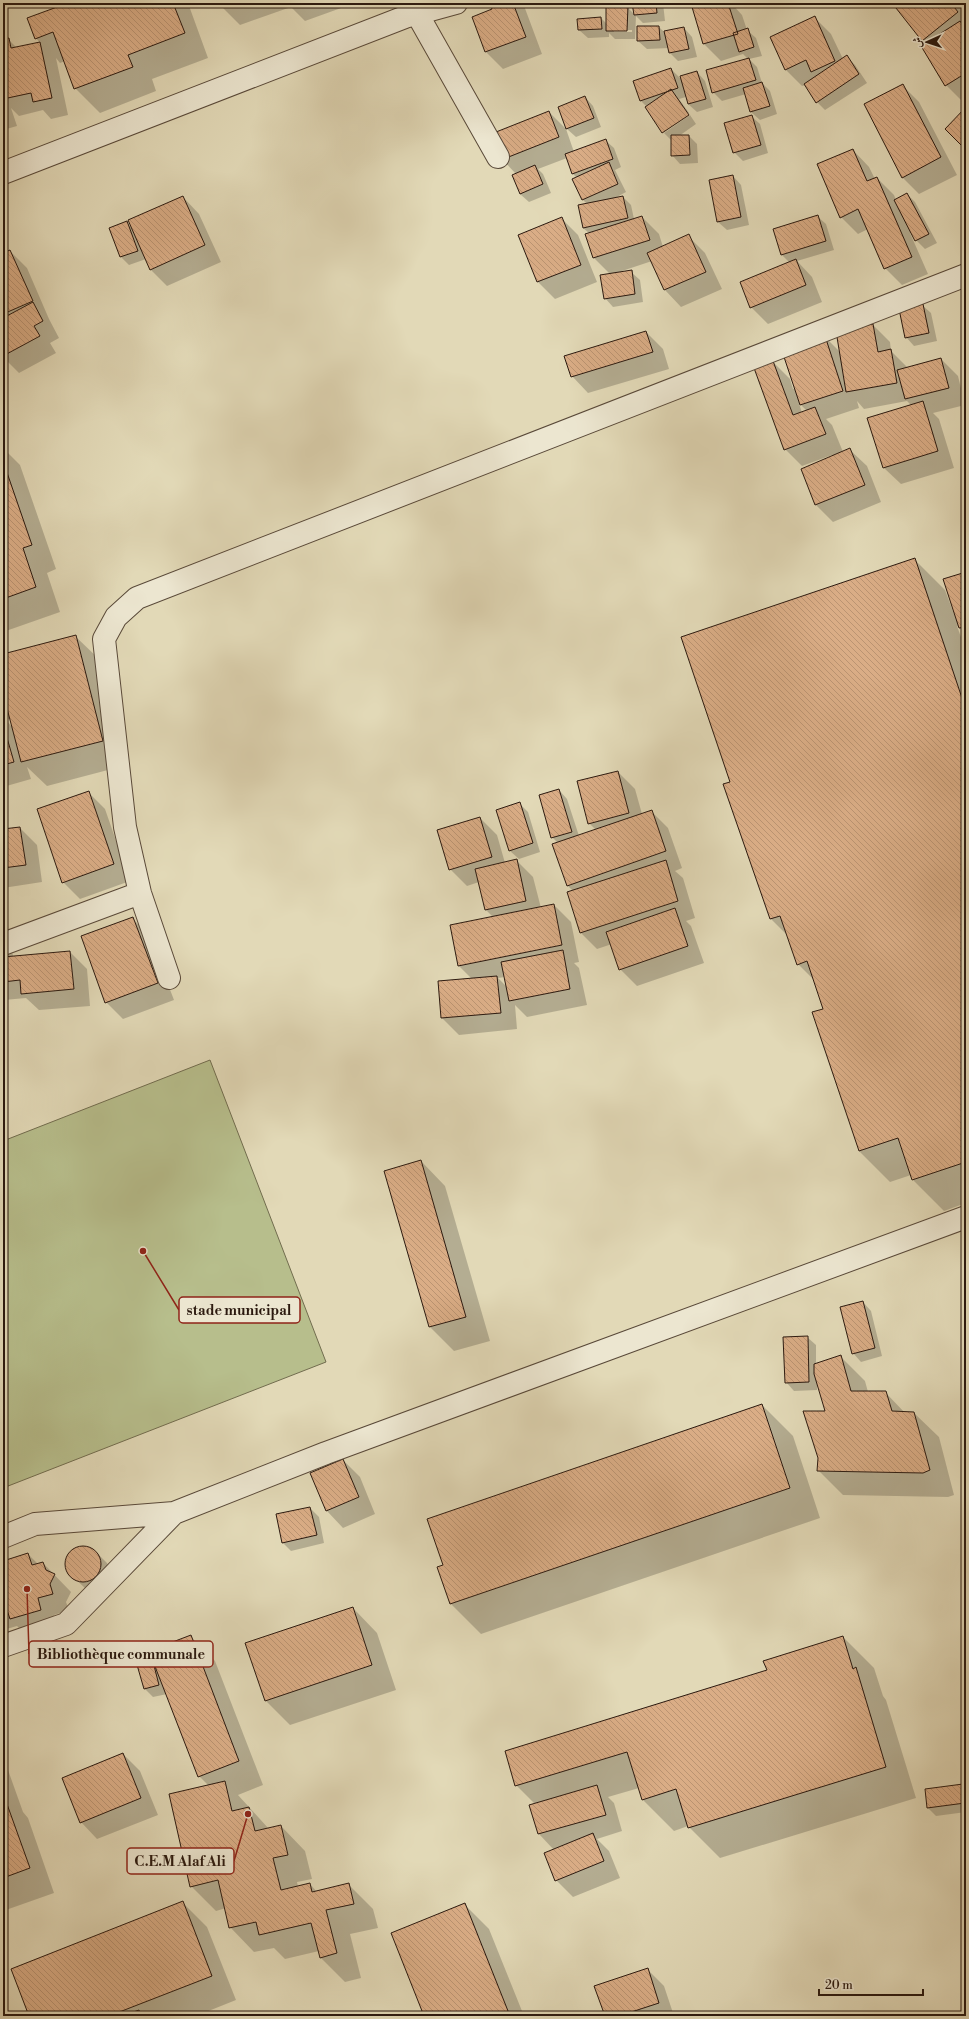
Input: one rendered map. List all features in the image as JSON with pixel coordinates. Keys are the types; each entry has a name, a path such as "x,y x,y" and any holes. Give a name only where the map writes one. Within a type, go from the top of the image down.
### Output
{"street":[{"path":"3,173 414,8 456,3"},
{"path":"414,8 498,157"},
{"path":"169,978 140,893 124,827 104,639 116,617 137,598 966,275"},
{"path":"3,944 140,893"},
{"path":"3,1537 35,1524 174,1513 326,1453 966,1217"},
{"path":"3,1646 66,1624 174,1513"}],"green space":[{"path":"210,1060 326,1362 3,1488 3,1141"}],"building":[{"path":"68,3 75,5 79,3 173,3 185,33 128,55 133,67 74,89 53,32 35,39 27,18"},
{"path":"490,3 513,3 526,37 485,52 472,17 492,9"},
{"path":"632,3 656,3 657,13 634,15"},
{"path":"705,3 728,3 738,34 703,44 692,7"},
{"path":"892,3 951,3 958,12 922,41"},
{"path":"628,6 627,31 606,31 606,7"},
{"path":"815,16 835,61 811,72 806,60 785,70 770,37"},
{"path":"601,17 602,29 578,30 577,19"},
{"path":"960,21 966,30 966,73 945,86 921,46"},
{"path":"637,26 659,26 660,40 637,41"},
{"path":"684,27 689,49 669,53 664,31"},
{"path":"748,28 754,47 739,52 733,33"},
{"path":"9,38 11,48 40,42 52,98 33,102 31,93 3,99 3,39"},
{"path":"847,55 859,74 816,103 804,84"},
{"path":"749,58 756,80 712,93 706,70"},
{"path":"671,68 678,88 640,101 633,81"},
{"path":"697,71 706,99 688,104 680,76"},
{"path":"762,82 770,106 750,112 743,88"},
{"path":"903,84 941,157 902,178 864,104"},
{"path":"671,89 689,115 662,133 645,107"},
{"path":"585,96 594,118 566,129 558,107"},
{"path":"966,107 966,150 945,129"},
{"path":"549,111 559,137 501,160 491,134"},
{"path":"752,115 761,145 733,153 724,123"},
{"path":"671,135 689,135 690,155 671,156"},
{"path":"606,139 613,159 572,174 565,154"},
{"path":"853,149 867,181 877,177 912,257 884,269 858,209 840,218 817,164"},
{"path":"609,162 618,184 582,200 572,179"},
{"path":"535,165 543,184 520,194 512,175"},
{"path":"733,175 741,217 717,222 709,180"},
{"path":"907,193 929,234 915,241 894,200"},
{"path":"183,196 205,245 150,270 128,220"},
{"path":"623,196 628,218 583,228 578,205"},
{"path":"818,215 826,241 781,255 773,229"},
{"path":"642,216 650,240 593,258 585,234"},
{"path":"562,217 581,265 537,282 518,235"},
{"path":"127,221 138,251 120,257 109,228"},
{"path":"689,234 706,272 664,290 647,253"},
{"path":"10,250 33,301 3,314 3,253"},
{"path":"796,259 806,285 750,308 740,282"},
{"path":"632,270 635,294 604,299 600,275"},
{"path":"33,302 43,321 34,326 40,336 3,356 3,318"},
{"path":"923,304 929,333 905,338 899,309"},
{"path":"873,324 878,352 891,349 897,383 846,392 836,331"},
{"path":"646,331 653,352 571,377 564,356"},
{"path":"825,336 843,391 800,405 782,351"},
{"path":"941,358 949,388 905,399 897,370"},
{"path":"773,361 793,415 815,407 826,434 784,450 754,368"},
{"path":"923,401 938,451 883,468 867,418"},
{"path":"850,448 865,485 815,505 801,469"},
{"path":"3,461 32,545 23,548 36,587 3,599"},
{"path":"915,558 966,710 966,1162 912,1180 898,1138 859,1151 812,1012 823,1009 807,961 797,965 780,916 770,919 723,784 730,782 681,637"},
{"path":"966,572 966,627 959,628 943,579"},
{"path":"76,635 103,741 21,762 3,693 3,654"},
{"path":"3,724 14,762 3,765"},
{"path":"618,771 629,813 588,824 577,781"},
{"path":"559,789 572,832 551,838 539,795"},
{"path":"89,791 114,864 62,883 37,809"},
{"path":"520,802 533,843 509,851 496,810"},
{"path":"652,810 666,851 567,886 552,844"},
{"path":"480,817 492,857 449,870 437,830"},
{"path":"20,827 26,865 3,868 3,829"},
{"path":"517,859 526,901 485,910 475,869"},
{"path":"666,860 678,901 580,933 567,892"},
{"path":"554,904 562,945 458,966 450,925"},
{"path":"675,908 688,946 619,970 606,932"},
{"path":"133,917 158,983 105,1003 81,936"},
{"path":"563,950 570,989 509,1001 501,962"},
{"path":"70,951 74,989 21,994 20,980 3,982 3,957"},
{"path":"497,976 501,1013 441,1018 438,981"},
{"path":"421,1160 466,1317 429,1327 384,1171"},
{"path":"863,1301 875,1348 852,1354 840,1307"},
{"path":"808,1336 809,1382 785,1383 783,1337"},
{"path":"841,1355 851,1391 886,1391 892,1411 914,1412 930,1470 923,1473 817,1471 818,1458 803,1411 825,1411 814,1374 814,1364"},
{"path":"762,1404 790,1488 450,1604 437,1567 443,1565 427,1519"},
{"path":"343,1459 359,1497 326,1511 310,1473"},
{"path":"310,1507 317,1535 282,1543 276,1514"},
{"path":"87,1546 96,1551 100,1557 100,1571 96,1577 87,1582 79,1582 70,1577 66,1571 65,1560 70,1551 76,1547"},
{"path":"28,1553 32,1565 43,1562 46,1570 55,1574 50,1584 53,1594 38,1598 41,1610 10,1619 6,1607 3,1608 3,1561"},
{"path":"353,1607 372,1665 265,1701 245,1643"},
{"path":"191,1635 239,1761 198,1777 149,1651"},
{"path":"843,1636 853,1669 856,1667 886,1767 688,1828 676,1789 642,1800 627,1752 515,1786 505,1751 767,1670 763,1661"},
{"path":"151,1654 159,1685 144,1689 135,1658"},
{"path":"123,1753 141,1798 80,1823 62,1778"},
{"path":"225,1781 232,1811 249,1807 255,1831 281,1825 288,1855 273,1858 281,1890 310,1883 312,1892 349,1883 354,1904 326,1910 337,1953 320,1958 311,1923 259,1935 256,1922 229,1928 218,1880 190,1887 169,1794"},
{"path":"963,1784 965,1803 927,1808 925,1789"},
{"path":"597,1785 606,1815 538,1834 529,1805"},
{"path":"3,1793 30,1868 3,1878"},
{"path":"593,1833 604,1861 555,1881 544,1853"},
{"path":"183,1901 212,1976 109,2016 29,2016 11,1969"},
{"path":"465,1903 510,2016 424,2016 391,1933"},
{"path":"648,1968 659,2003 619,2016 605,2016 594,1986"},
{"path":"139,2010 141,2016 122,2016"}],"place":[{"name":"stade municipal","path":"143,1251"},
{"name":"Bibliothèque communale","path":"27,1589"},
{"name":"C.E.M Alaf Ali","path":"248,1814"}]}
